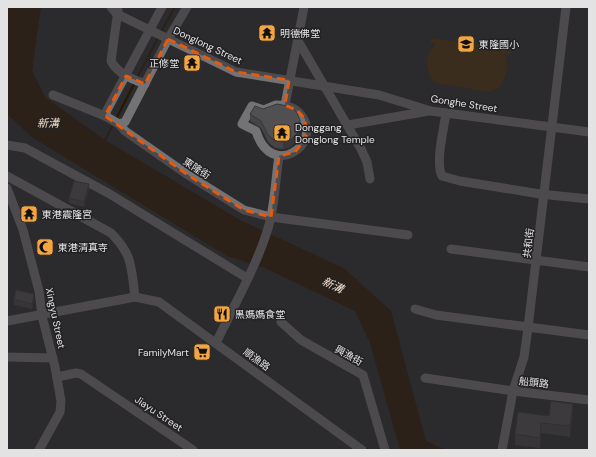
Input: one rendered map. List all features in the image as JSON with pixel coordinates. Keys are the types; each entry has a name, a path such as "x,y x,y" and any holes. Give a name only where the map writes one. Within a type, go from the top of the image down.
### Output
{"street":[{"path":"106,117 126,76 152,32 162,7"},
{"path":"119,124 125,122 145,84 166,38 187,7"},
{"path":"286,105 289,80 304,7"},
{"name":"共和街","path":"513,391 524,357 545,194 566,7"},
{"path":"116,9 111,61 113,66 126,76 145,84"},
{"name":"Donglong Street","path":"116,9 152,32 236,72 289,80"},
{"path":"297,39 348,125 367,162 370,179"},
{"name":"Gonghe Street","path":"289,80 394,98 432,111 589,132"},
{"name":"東隆街","path":"53,95 119,124 188,175 244,210 271,217 408,235"},
{"path":"276,105 286,105 298,111 305,120 307,128 306,138 295,152 279,156 262,146 256,131 242,124 252,106 264,110 276,105"},
{"path":"348,125 432,111"},
{"path":"446,113 439,171 442,176 460,181 589,199"},
{"path":"7,145 25,148 108,193 247,278"},
{"path":"216,343 252,268 267,230 271,217 279,156"},
{"path":"7,176 111,233 124,246 128,255 135,297 42,316 7,321"},
{"name":"Xingyu Street","path":"7,188 23,230 39,291 42,316 53,358 62,407 39,450"},
{"path":"451,249 589,267"},
{"name":"順漁路","path":"135,297 159,302 362,450"},
{"path":"415,309 436,315 589,335"},
{"name":"興漁街","path":"282,322 301,340 362,375 385,450"},
{"path":"7,357 53,358"},
{"name":"Jiayu Street","path":"57,377 76,373 81,374 193,450"},
{"path":"425,378 513,391"},
{"name":"船頭路","path":"502,450 513,391 589,400"}],"highlighted area":[{"path":"168,39 236,72 289,80 285,105 298,111 305,119 306,138 295,152 279,156 271,217 244,210 188,175 105,116 126,76 145,84"}],"shaded area":[{"path":"431,38 511,49 510,54 505,54 507,71 500,87 490,92 435,83 427,68 427,58 436,44 430,43"}],"water":[{"name":"新溝","path":"7,7 41,7 32,71 45,97 105,140 240,220 345,269 391,311 426,441 445,450 400,450 370,343 355,311 265,268 227,256 33,138 7,114"}],"building":[{"name":"Donggang Donglong Temple","path":"277,104 288,106 296,111 300,120 300,128 296,135 290,140 283,142 275,141 268,135 261,121 250,114 255,106 263,109"},
{"path":"74,181 89,184 84,202 69,198"},
{"path":"33,205 36,211 26,217 23,210"},
{"path":"16,290 34,294 32,304 14,299"},
{"path":"551,401 573,404 570,426 541,423 540,438 515,434 518,412 549,416"}],"waterway":[{"path":"161,32 175,7"},
{"path":"137,78 158,38"},
{"path":"116,119 135,82"},
{"path":"105,140 113,125"}],"place":[{"name":"明德佛堂","path":"267,33"},
{"name":"東隆國小","path":"466,44"},
{"name":"正修堂","path":"192,63"},
{"name":"Donggang Donglong Temple","path":"282,133"},
{"name":"東港震隆宮","path":"29,214"},
{"name":"東港清真寺","path":"45,247"},
{"name":"黑媽媽食堂","path":"222,314"},
{"name":"FamilyMart","path":"202,352"}]}
